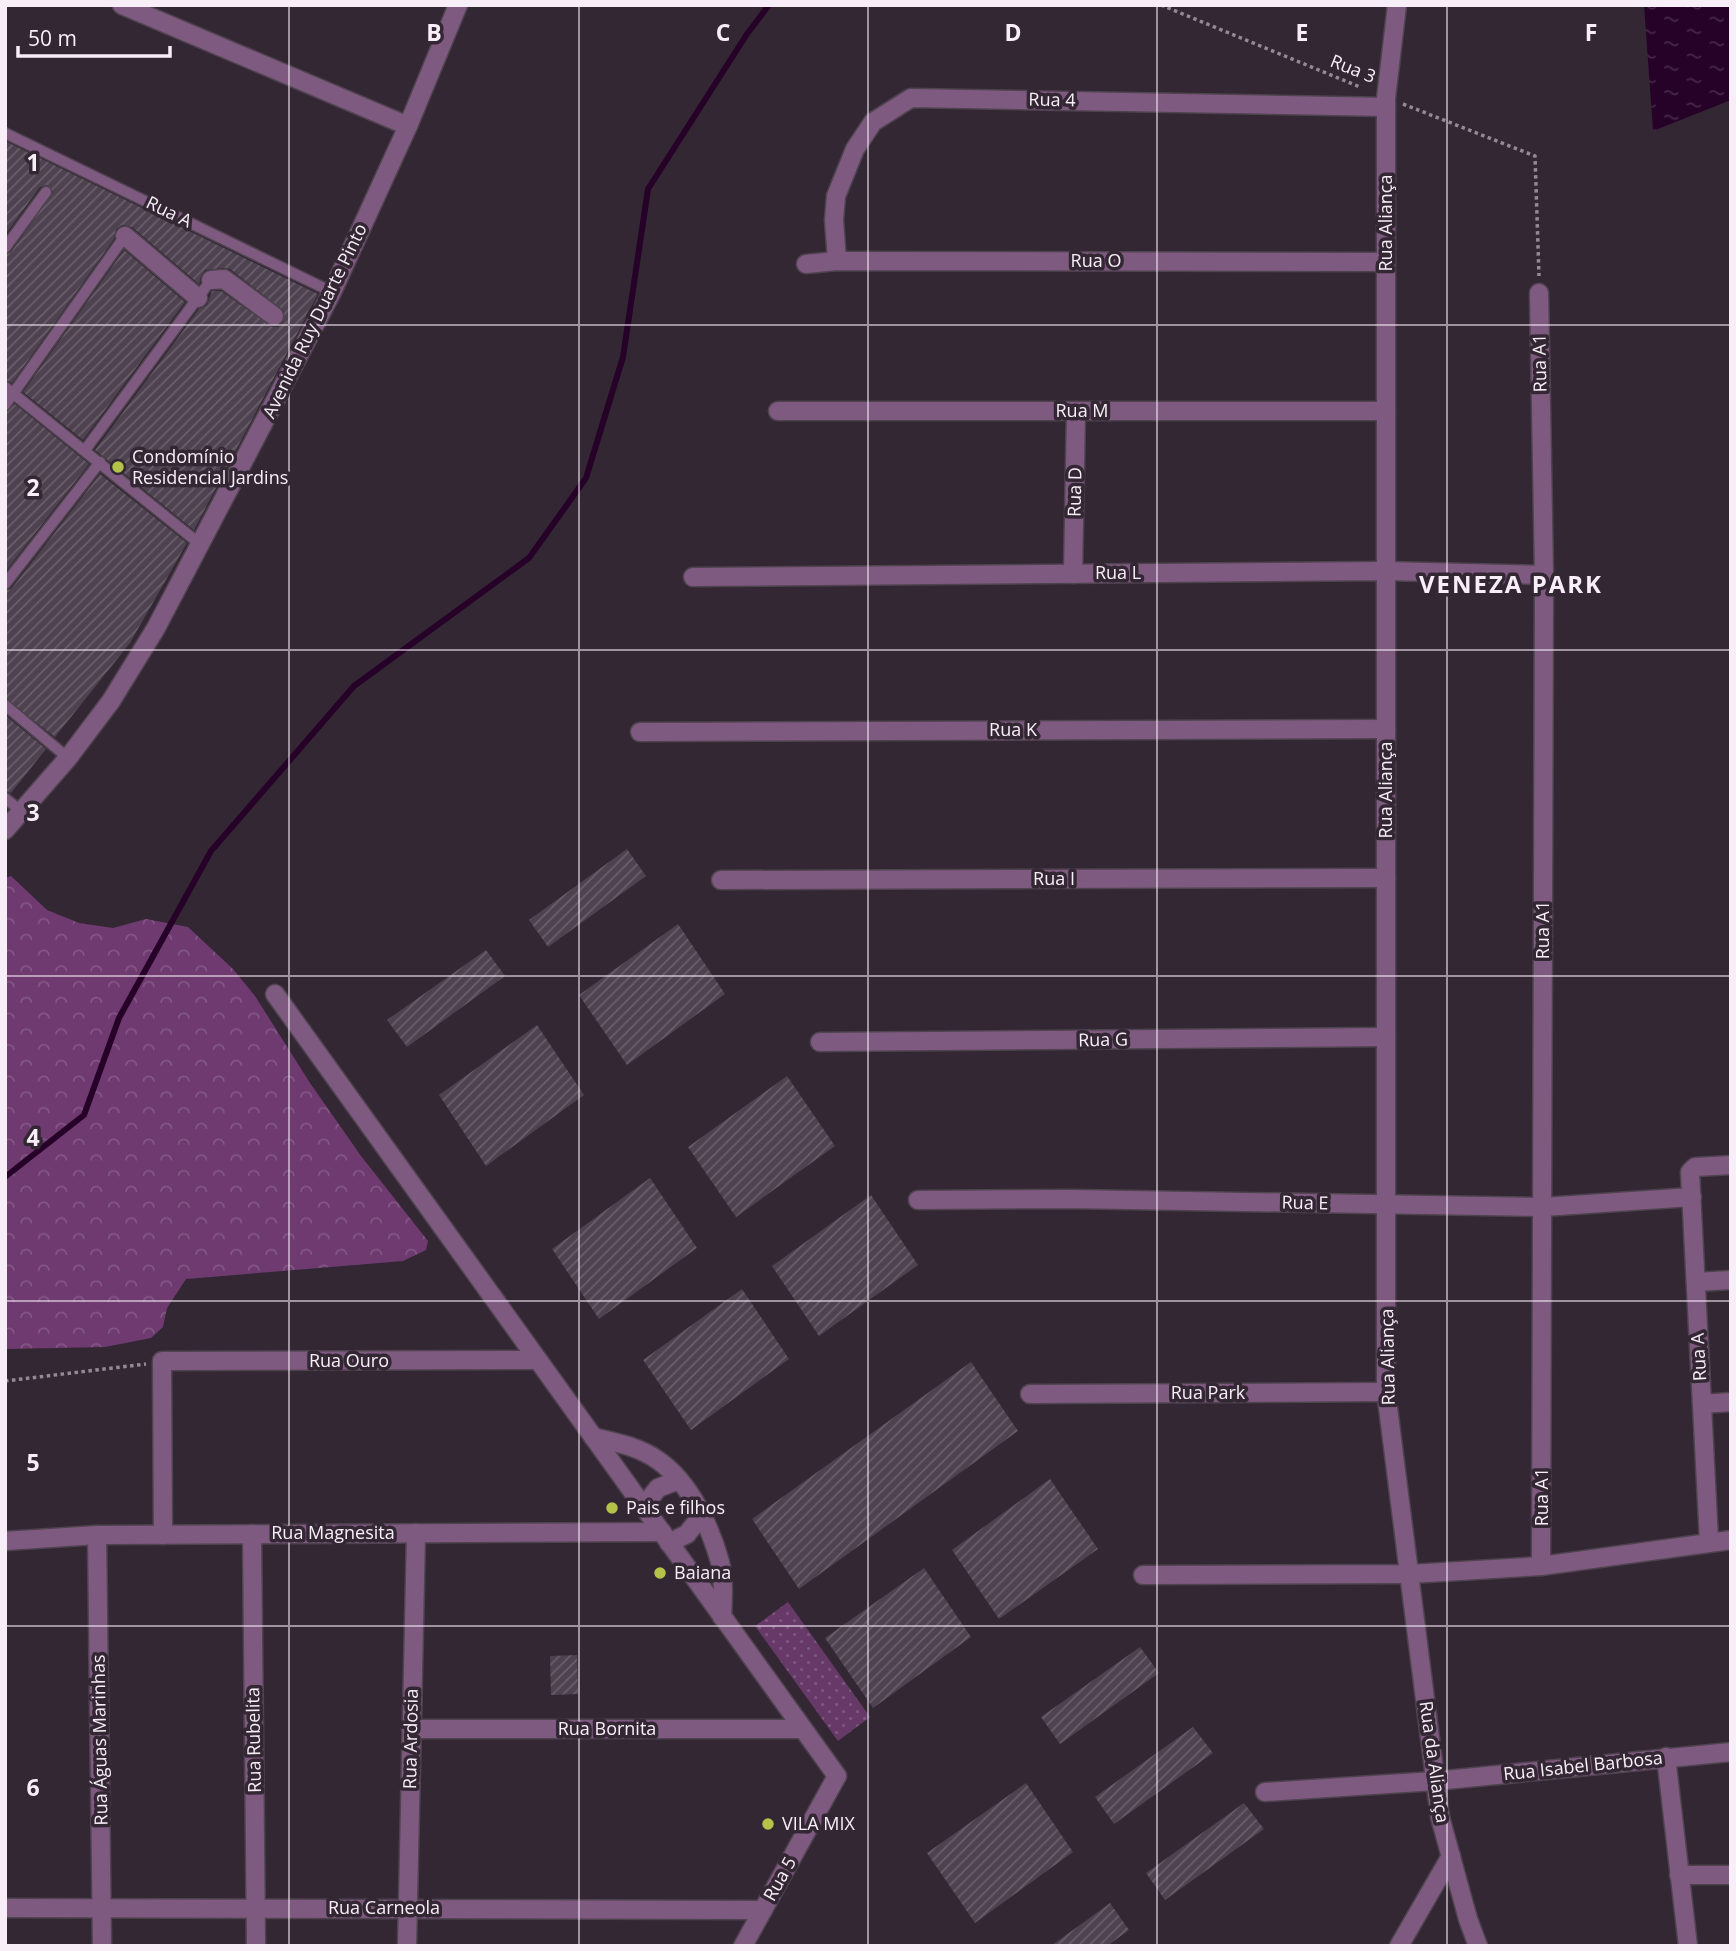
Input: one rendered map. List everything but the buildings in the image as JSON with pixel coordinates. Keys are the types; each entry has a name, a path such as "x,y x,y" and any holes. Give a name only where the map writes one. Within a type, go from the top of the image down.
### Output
{"street":[{"path":"122,5 408,126"},
{"name":"Avenida Ruy Duarte Pinto","path":"5,830 68,758 111,701 156,628 332,292 408,126 458,5"},
{"name":"Rua Aliança","path":"1397,5 1386,102 1386,1391 1410,1574"},
{"name":"Rua 4","path":"837,261 834,220 836,196 855,149 873,122 911,98 1386,102"},
{"path":"125,236 198,298"},
{"name":"Rua O","path":"806,264 837,261 1386,262"},
{"path":"211,280 224,279 274,316"},
{"name":"Rua A1","path":"1539,293 1544,575 1541,1566"},
{"name":"Rua M","path":"778,411 1386,411"},
{"name":"Rua D","path":"1073,574 1076,411"},
{"name":"Rua L","path":"693,576 1386,571 1544,575"},
{"name":"Rua K","path":"640,732 1386,729"},
{"name":"Rua I","path":"721,880 1386,878"},
{"path":"275,994 803,1729"},
{"name":"Rua G","path":"820,1042 1386,1037"},
{"name":"Rua A","path":"1709,1541 1690,1172 1695,1167 1731,1165"},
{"name":"Rua E","path":"918,1200 1071,1199 1543,1207 1692,1197"},
{"path":"1696,1282 1731,1280"},
{"name":"Rua Ouro","path":"162,1362 537,1360"},
{"path":"162,1362 163,1535"},
{"name":"Rua Park","path":"1030,1394 1386,1391"},
{"path":"1702,1404 1731,1402"},
{"path":"593,1437 627,1446 659,1460 680,1480 702,1516 720,1563 722,1617"},
{"path":"643,1507 658,1488 680,1480"},
{"path":"665,1538 687,1534 702,1516"},
{"name":"Rua Magnesita","path":"5,1541 97,1535 416,1533 665,1538"},
{"name":"Rua Ardosia","path":"407,1946 416,1533"},
{"name":"Rua Rubelita","path":"252,1534 256,1946"},
{"name":"Rua Águas Marinhas","path":"97,1535 102,1946"},
{"path":"1143,1575 1410,1574 1541,1566 1731,1540"},
{"name":"Rua da Aliança","path":"1410,1574 1440,1817 1478,1946"},
{"name":"Rua Bornita","path":"411,1729 803,1729"},
{"name":"Rua 5","path":"743,1946 836,1776 803,1729"},
{"name":"Rua Isabel Barbosa","path":"1265,1792 1435,1781 1731,1752"},
{"path":"1666,1757 1688,1946"},
{"path":"1399,1946 1451,1856"},
{"path":"1679,1875 1731,1875"},
{"name":"Rua Carneola","path":"5,1908 763,1910"}],"lane":[{"name":"Rua A","path":"5,133 332,292"},
{"path":"5,248 46,192"},
{"path":"5,405 9,390 125,236"},
{"path":"85,450 211,280"},
{"path":"9,390 201,544"},
{"path":"5,584 100,463"},
{"path":"5,705 68,758"},
{"path":"5,798 22,812"}],"path":[{"name":"Rua 3","path":"1161,5 1386,102 1535,156 1539,293"},
{"path":"5,1381 162,1362"}],"green space":[{"path":"11,876 47,910 79,923 113,928 146,919 188,927 233,969 255,996 310,1083 361,1156 428,1241 426,1250 403,1261 186,1279 167,1308 163,1327 151,1338 105,1347 5,1349 5,878"}],"shaded area":[{"path":"788,1602 870,1717 838,1741 755,1626"}],"water":[{"path":"1644,5 1731,5 1731,100 1653,131"}],"waterway":[{"path":"5,1177 84,1115 119,1018 211,851 354,686 529,558 586,478 623,357 648,189 747,34 769,5"}],"place":[{"name":"Condomínio Residencial Jardins","path":"118,467"},
{"name":"Pais e filhos","path":"612,1508"},
{"name":"Baiana","path":"660,1573"},
{"name":"VILA MIX","path":"768,1824"}],"district":[{"name":"VENEZA PARK","path":"1511,585"}]}
